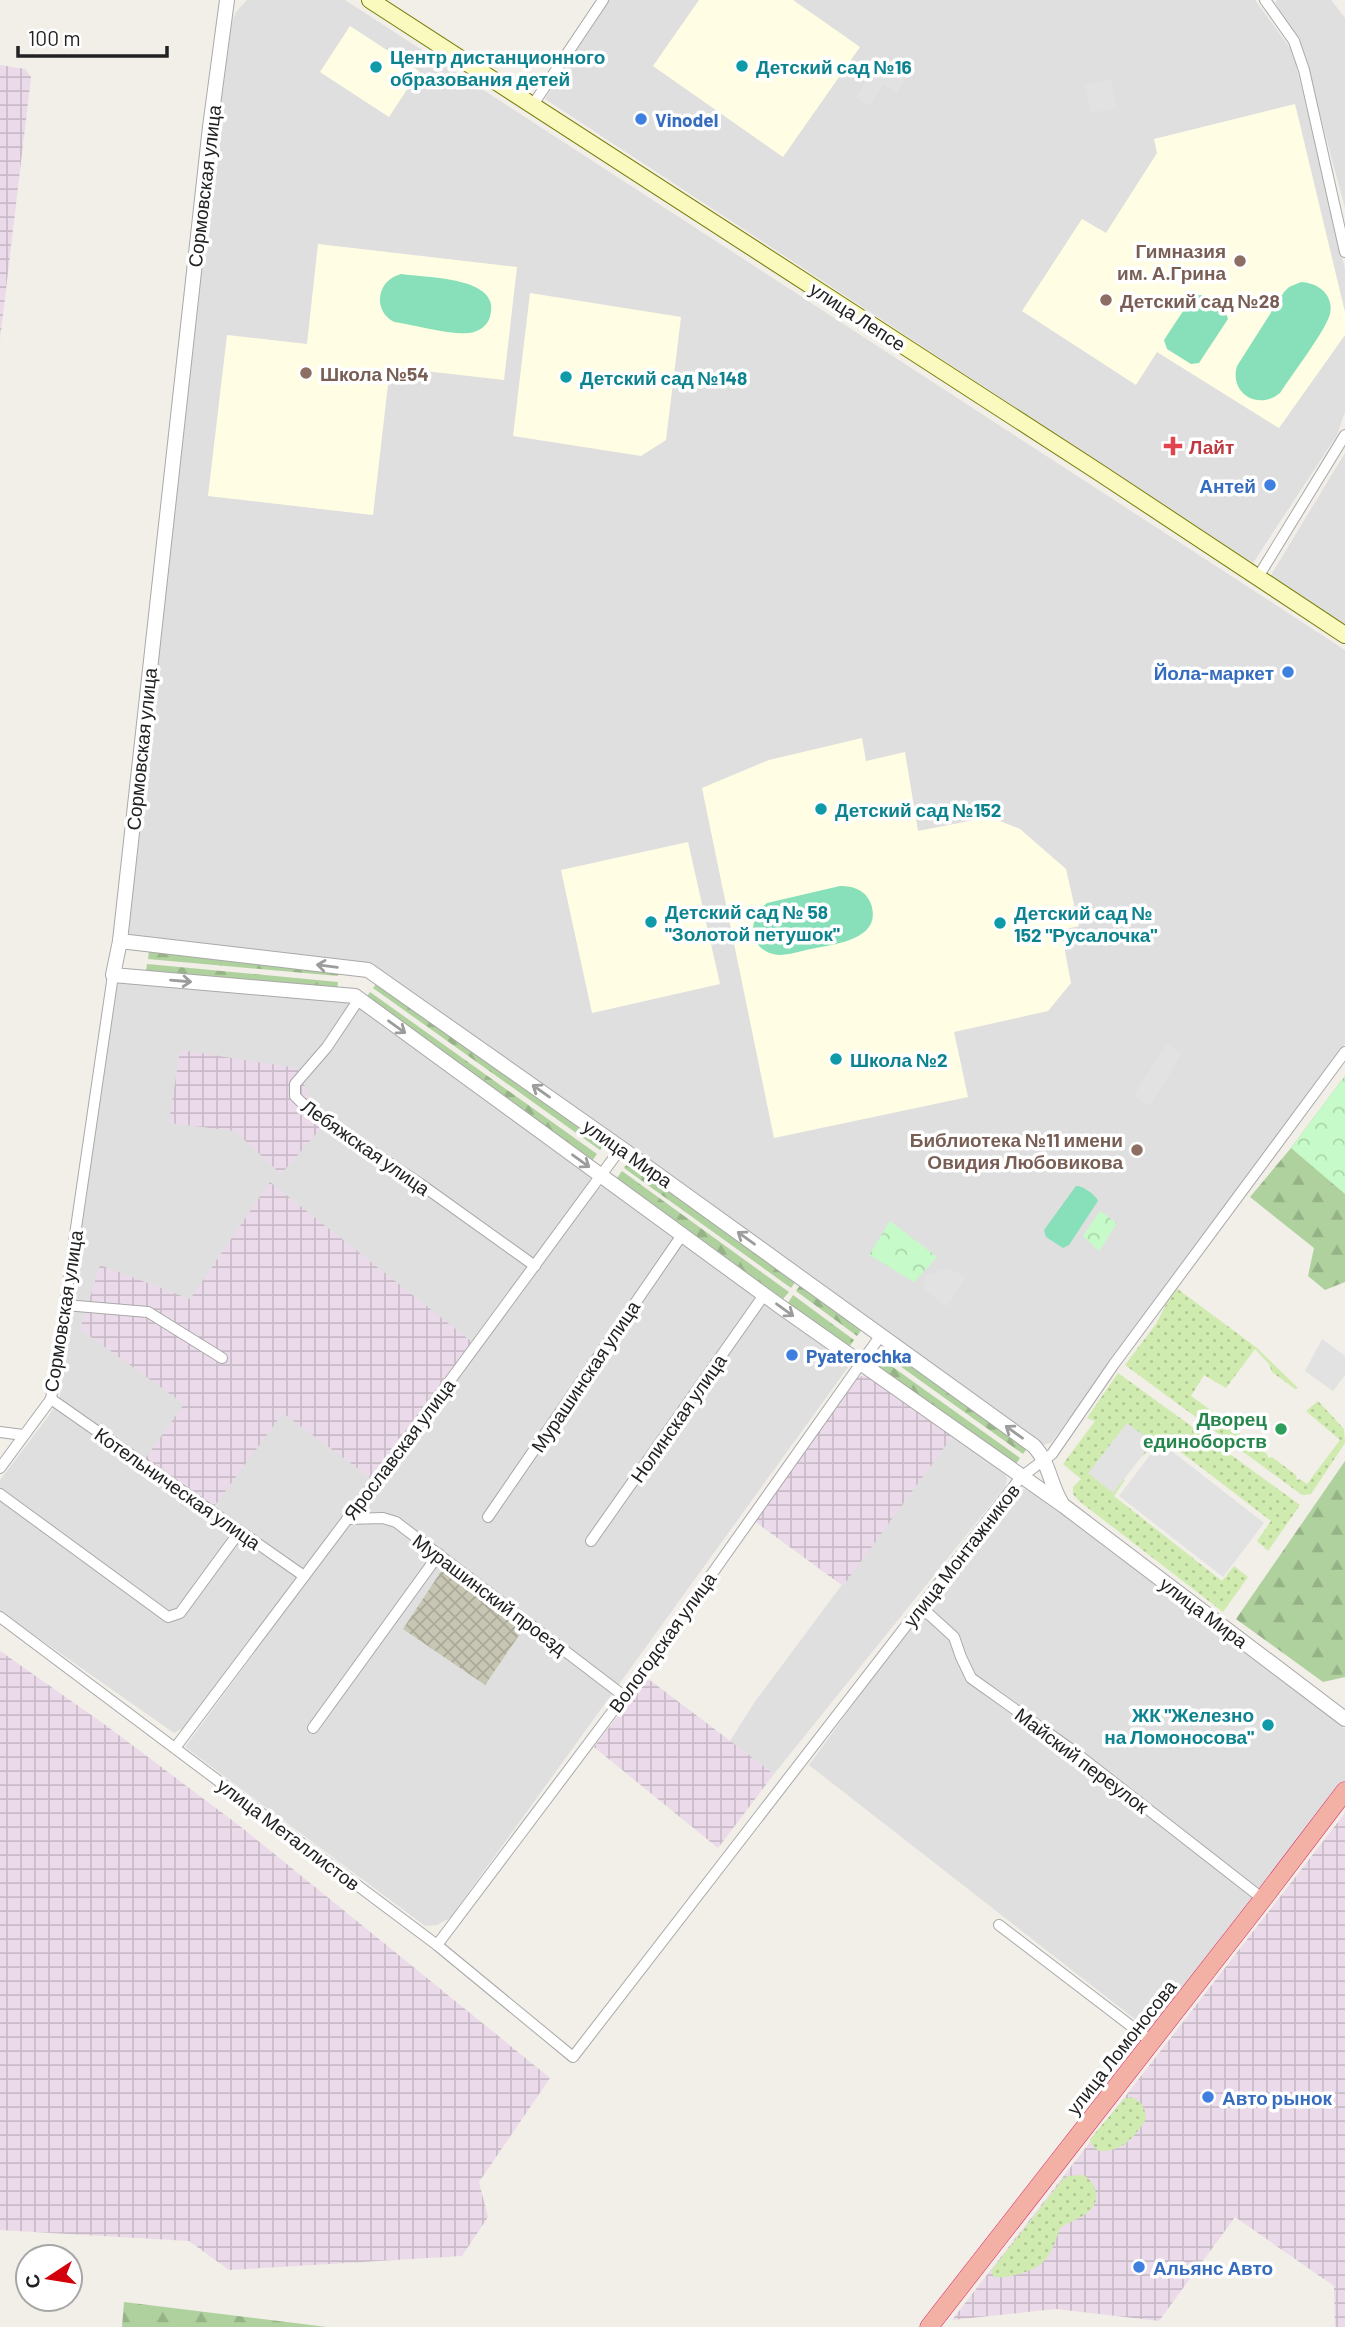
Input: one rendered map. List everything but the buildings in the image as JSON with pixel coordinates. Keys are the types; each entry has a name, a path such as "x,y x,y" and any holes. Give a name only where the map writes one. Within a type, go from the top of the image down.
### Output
{"highway":[{"name":"улица Ломоносова","path":"929,2327 1345,1791"}],"main road":[{"name":"улица Лепсе","path":"370,0 1345,635"}],"street":[{"path":"229,4 239,0"},
{"path":"532,106 603,0"},
{"path":"1265,0 1294,41 1304,70 1345,252"},
{"name":"Сормовская улица","path":"0,1468 51,1399 120,942 210,127 229,4"},
{"path":"1258,576 1345,435"},
{"name":"улица Мира","path":"120,942 368,970 621,1148 1034,1446 1045,1461 1054,1490 1064,1506"},
{"name":"улица Мира","path":"113,975 355,996 764,1295 1064,1506 1345,1719"},
{"name":"Лебяжская улица","path":"359,999 327,1047 295,1084 295,1096 309,1110 419,1183 535,1266"},
{"name":"улица Монтажников","path":"573,2057 1021,1477 1045,1461 1345,1052"},
{"name":"Ярославская улица","path":"175,1748 621,1148"},
{"name":"Мурашинская улица","path":"488,1517 682,1235"},
{"name":"Нолинская улица","path":"591,1541 764,1295"},
{"path":"65,1305 148,1312 222,1358"},
{"name":"Вологодская улица","path":"437,1945 624,1696 881,1335"},
{"name":"Котельническая улица","path":"51,1399 304,1576"},
{"path":"0,1432 23,1435"},
{"path":"0,1494 168,1617 180,1613 240,1531"},
{"name":"Мурашинский проезд","path":"347,1519 383,1518 396,1522 624,1696"},
{"path":"313,1728 439,1554"},
{"name":"Майский переулок","path":"921,1607 954,1637 971,1678 1072,1750 1263,1899"},
{"name":"улица Металлистов","path":"0,1617 437,1945 573,2057"},
{"path":"999,1925 1152,2042"}],"shaded area":[{"path":"247,0 345,0 1345,650 1345,1044 1051,1443 1042,1445 371,966 125,936 226,47 236,12"},
{"path":"609,0 1255,0 1293,52 1345,269 1345,412 1337,435 1253,563 545,99"},
{"path":"699,0 793,0 860,47 783,157 653,66"},
{"path":"1331,0 1345,18 1345,208 1305,59 1275,2"},
{"path":"350,26 419,71 389,117 320,72"},
{"path":"878,60 906,77 897,93 883,85 870,106 856,97"},
{"path":"0,65 25,69 31,77 0,340"},
{"path":"1111,79 1117,108 1091,113 1085,85"},
{"name":"Гимназия им. А.Грина","path":"1295,104 1345,312 1345,335 1279,428 1157,352 1136,385 1022,311 1082,219 1106,233 1157,153 1154,139"},
{"name":"Школа №54","path":"318,244 517,267 504,380 390,367 373,515 208,496 227,335 307,344"},
{"path":"530,293 681,317 666,440 641,456 513,436"},
{"path":"1345,453 1345,625 1271,575"},
{"path":"862,738 866,761 905,752 918,831 990,817 1020,829 1066,869 1079,926 1061,930 1071,983 1048,1011 954,1032 968,1097 774,1138 702,788 769,760"},
{"path":"688,842 720,984 592,1013 561,870"},
{"path":"132,981 328,999 356,1005 590,1172 591,1177 589,1187 295,1584 183,1728 174,1733 0,1611 0,1480 50,1414 60,1395 112,992 119,983"},
{"path":"1167,1043 1182,1054 1150,1106 1134,1095"},
{"path":"180,1050 297,1068 322,1127 281,1174 235,1131 169,1123"},
{"path":"270,1182 472,1342 372,1479 283,1413 210,1512 145,1459 184,1404 80,1329 100,1265 190,1299"},
{"path":"603,1185 849,1362 849,1366 450,1918 437,1925 425,1926 185,1747 594,1192"},
{"path":"949,1268 966,1277 947,1307 923,1289 927,1275"},
{"path":"1322,1339 1345,1356 1345,1375 1333,1391 1305,1371"},
{"path":"866,1374 954,1434 843,1586 754,1521 856,1379"},
{"path":"1127,1423 1153,1442 1113,1493 1088,1473"},
{"path":"954,1434 1005,1474 1005,1487 774,1774 730,1741 754,1703"},
{"path":"1160,1442 1264,1523 1223,1577 1119,1496"},
{"path":"1024,1489 1041,1496 1345,1729 1345,1780 1150,2031 809,1765 916,1618"},
{"path":"444,1567 524,1628 485,1685 403,1629"},
{"path":"0,1651 104,1724 241,1827 550,2078 479,2182 488,2217 462,2256 229,2270 189,2241 0,2230"},
{"path":"647,1678 774,1774 718,1848 594,1747"},
{"path":"1345,1813 1345,2327 1335,2327 1334,2286 1235,2217 1159,2321 1056,2309 952,2320"}],"green space":[{"path":"401,274 474,286 485,294 491,304 489,320 479,330 461,333 394,322 382,310 380,296 387,282"},
{"path":"1301,282 1324,291 1331,307 1327,321 1280,393 1263,400 1247,396 1237,384 1237,366 1284,292"},
{"path":"1201,295 1225,310 1228,319 1199,363 1191,364 1167,349 1164,340 1193,296"},
{"path":"840,886 858,890 869,899 873,916 870,926 863,933 843,942 783,955 769,953 756,942 753,927 755,918 767,903"},
{"path":"149,951 339,970 338,976 148,959"},
{"path":"147,964 338,982 337,991 146,972"},
{"path":"377,983 605,1143 600,1150 373,988"},
{"path":"370,992 597,1154 592,1161 366,998"},
{"path":"1345,1076 1345,1282 1325,1290 1308,1276 1314,1248 1250,1197"},
{"path":"1345,1076 1345,1194 1291,1148"},
{"path":"629,1161 796,1281 791,1288 624,1168"},
{"path":"622,1171 789,1292 783,1299 617,1178"},
{"path":"1076,1186 1088,1191 1098,1201 1069,1245 1063,1248 1046,1237 1044,1230"},
{"path":"1100,1211 1117,1223 1099,1251 1083,1236"},
{"path":"890,1221 937,1257 914,1282 869,1255"},
{"path":"801,1284 863,1328 857,1336 796,1291"},
{"path":"1175,1287 1257,1348 1298,1388 1295,1389 1272,1372 1269,1364 1255,1349 1226,1388 1204,1375 1191,1396 1212,1411 1213,1415 1217,1415 1240,1433 1241,1437 1246,1437 1267,1454 1268,1458 1272,1457 1296,1475 1297,1480 1307,1484 1340,1440 1306,1411 1318,1401 1344,1429 1345,1443 1311,1494 1302,1495 1125,1365 1156,1324"},
{"path":"793,1295 854,1340 849,1347 788,1303"},
{"path":"890,1349 1028,1447 1023,1454 886,1356"},
{"path":"883,1360 1020,1458 1016,1464 878,1367"},
{"path":"1118,1373 1300,1505 1268,1551 1257,1541 1271,1521 1160,1436 1143,1456 1130,1445 1112,1470 1125,1480 1114,1496 1222,1581 1234,1566 1248,1577 1223,1612 1073,1494 1073,1487 1081,1479 1063,1464 1095,1421 1087,1418"},
{"path":"1345,1461 1345,1677 1323,1682 1236,1619"},
{"path":"1132,2097 1142,2106 1146,2119 1127,2142 1114,2149 1099,2151 1090,2139 1124,2099"},
{"path":"1083,2175 1090,2180 1096,2194 1096,2201 1089,2212 1060,2228 1048,2256 1038,2266 1015,2275 994,2277 991,2271 1063,2179"},
{"path":"124,2302 327,2327 122,2327"}],"place":[{"name":"Детский сад №16","path":"742,66"},
{"name":"Центр дистанционного образования детей","path":"376,67"},
{"name":"Vinodel","path":"641,119"},
{"name":"Гимназия им. А.Грина","path":"1240,261"},
{"name":"Детский сад №28","path":"1106,300"},
{"name":"Школа №54","path":"306,373"},
{"name":"Детский сад №148","path":"566,377"},
{"name":"Лайт","path":"1173,446"},
{"name":"Антей","path":"1270,485"},
{"name":"Йола-маркет","path":"1288,672"},
{"name":"Детский сад №152","path":"821,809"},
{"name":"Детский сад № 58 \"Золотой петушок\"","path":"651,922"},
{"name":"Детский сад № 152 \"Русалочка\"","path":"1000,923"},
{"name":"Школа №2","path":"836,1059"},
{"name":"Библиотека №11 имени Овидия Любовикова","path":"1137,1150"},
{"name":"Pyaterochka","path":"792,1355"},
{"name":"Дворец единоборств","path":"1281,1429"},
{"name":"ЖК \"Железно на Ломоносова\"","path":"1268,1725"},
{"name":"Авто рынок","path":"1208,2097"},
{"name":"Альянс Авто","path":"1139,2267"}]}
